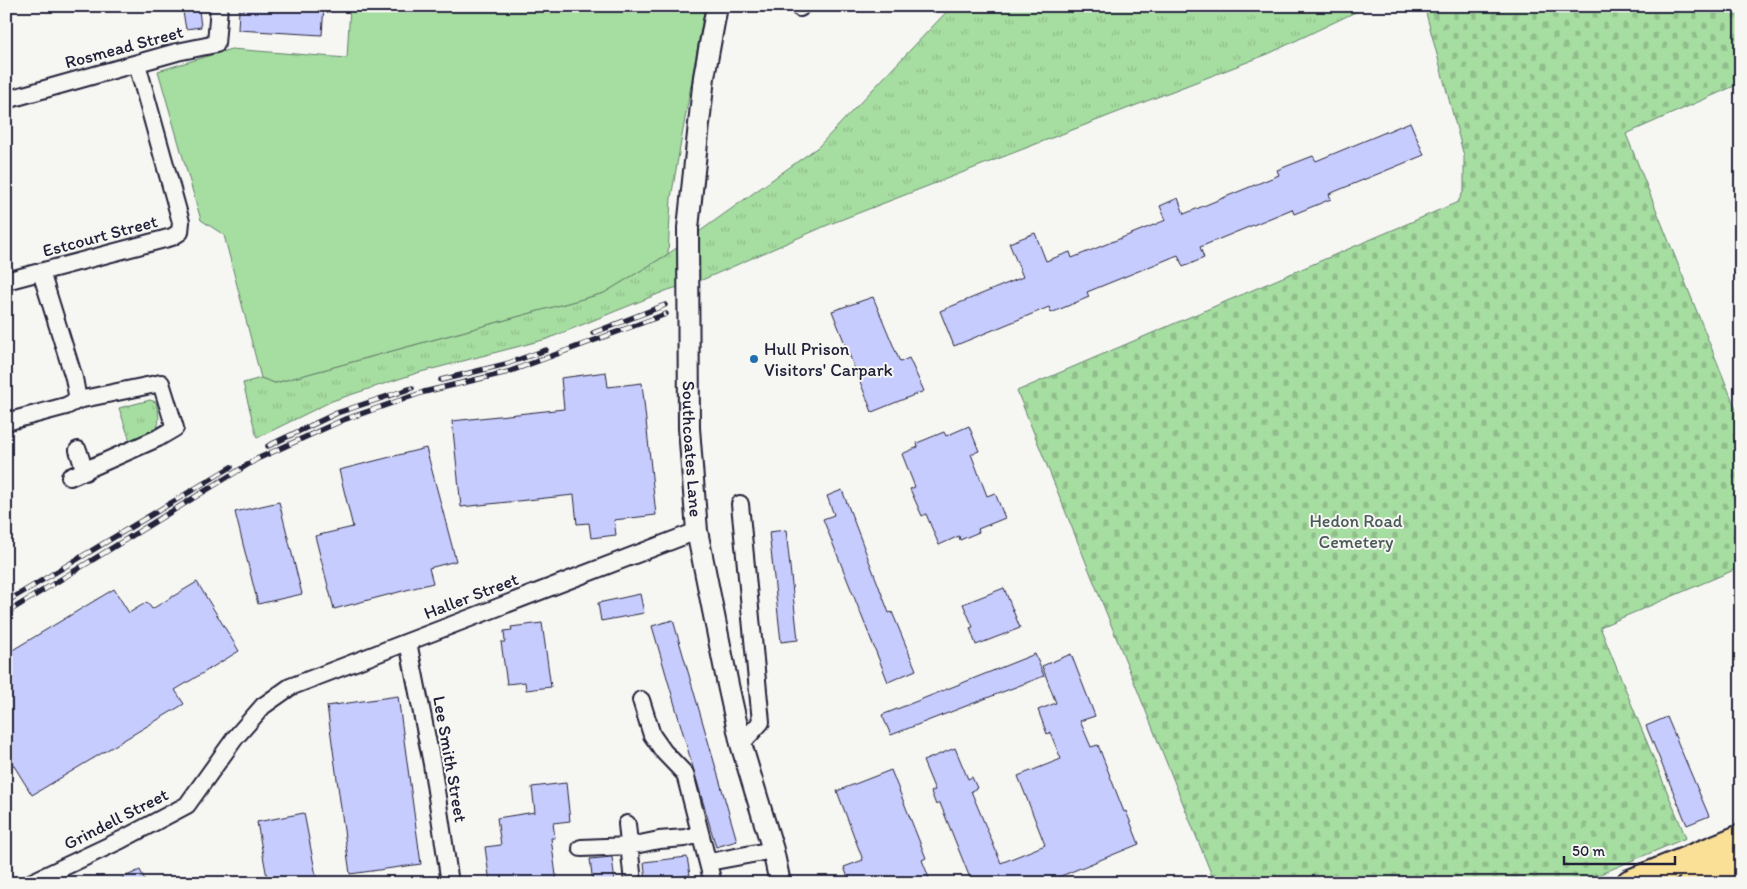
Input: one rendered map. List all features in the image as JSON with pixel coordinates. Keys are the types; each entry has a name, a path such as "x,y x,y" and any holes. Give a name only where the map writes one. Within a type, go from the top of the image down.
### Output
{"highway":[{"path":"1630,883 1741,838"},
{"path":"1692,883 1741,863"}],"street":[{"name":"Rosmead Street","path":"6,100 177,52 216,44 219,6"},
{"name":"Southcoates Lane","path":"717,6 704,77 688,228 687,342 689,428 697,531 742,744 773,850 780,883"},
{"name":"Estcourt Street","path":"6,281 172,237 180,232 181,222 137,64"},
{"path":"41,272 74,378 78,400"},
{"path":"6,422 66,406 78,400 160,383 175,428 78,474 78,450"},
{"path":"740,504 761,722 742,744"},
{"name":"Haller Street","path":"263,706 290,687 697,531"},
{"name":"Lee Smith Street","path":"408,642 432,764 450,883"},
{"path":"641,700 652,735 664,752 685,774 713,883"},
{"name":"Grindell Street","path":"30,883 121,840 187,805 235,738 263,706"},
{"path":"627,824 633,883"},
{"path":"581,848 630,846 659,840 685,838 699,834"},
{"path":"709,862 773,850"}],"green space":[{"path":"350,6 705,6 671,198 668,254 604,293 275,383 261,378 224,235 201,220 158,71 231,49 347,58"},
{"path":"952,6 1368,6 1268,54 830,224 702,280 668,290 547,339 417,373 332,401 257,438 243,383 261,378 275,383 604,293 668,254 818,147"},
{"name":"Hedon Road Cemetery","path":"1440,6 1741,6 1741,83 1626,134 1741,422 1741,567 1600,627 1686,838 1579,883 1215,883 1017,391 1458,202 1464,190 1464,156 1426,13"},
{"path":"150,400 156,402 158,412 159,420 156,430 131,444 119,408"}],"building":[{"path":"244,6 324,6 322,35 238,30 239,10 244,11"},
{"path":"199,10 201,27 186,29 183,12"},
{"path":"1410,122 1424,155 1329,194 1331,199 1294,214 1292,209 1200,247 1204,258 1183,267 1178,255 1087,292 1089,297 1051,313 1049,307 954,346 940,311 1023,277 1009,243 1035,233 1046,261 1070,252 1072,258 1166,220 1160,206 1178,198 1184,214 1279,175 1277,170 1313,156 1316,161"},
{"path":"873,297 900,362 909,358 924,391 872,412 832,311"},
{"path":"606,372 608,387 642,383 656,515 614,520 616,535 591,538 589,523 577,524 574,495 461,507 452,421 564,409 561,378"},
{"path":"969,426 979,451 971,454 987,496 995,493 1005,518 978,529 979,532 960,540 959,536 939,545 926,514 922,516 910,489 915,487 902,454 918,447 917,443 944,432 946,436"},
{"path":"426,448 456,561 429,568 433,583 334,609 315,536 353,527 339,470"},
{"path":"842,490 889,613 892,612 916,670 888,682 823,519 834,515 827,496"},
{"path":"279,502 302,594 258,604 235,512"},
{"path":"786,530 798,640 781,642 769,532"},
{"path":"197,582 239,651 175,690 184,704 32,795 6,753 6,654 114,589 129,613 147,602 152,609"},
{"path":"1004,588 1020,628 976,645 970,628 973,627 963,604"},
{"path":"640,594 644,613 601,621 598,603"},
{"path":"673,620 737,841 716,847 652,626"},
{"path":"542,623 551,687 526,690 525,682 507,684 501,642 505,642 504,631 512,630 511,627"},
{"path":"1035,654 1044,676 891,735 882,715"},
{"path":"1071,654 1095,716 1080,721 1091,747 1098,745 1124,812 1126,811 1139,844 1044,883 972,883 940,803 936,805 931,792 935,790 923,761 955,748 968,779 972,777 977,788 971,791 1001,863 1045,845 1018,776 1061,759 1050,732 1047,734 1038,710 1056,703 1042,666"},
{"path":"398,696 421,864 350,874 327,706"},
{"path":"1667,717 1709,816 1687,825 1646,726"},
{"path":"891,770 926,858 922,860 931,883 850,883 844,867 863,860 837,791"},
{"path":"566,783 570,821 553,823 555,838 551,838 557,883 490,883 485,847 501,845 497,818 535,812 532,787"},
{"path":"304,813 317,881 268,883 257,822"},
{"path":"612,857 615,883 593,883 590,859"},
{"path":"687,857 690,875 646,881 644,862"},
{"path":"140,870 146,883 111,883"}],"railway":[{"path":"593,333 665,305"},
{"path":"6,613 257,459 343,420 424,392 508,372 666,314"},
{"path":"441,380 506,364 546,350"},
{"path":"268,446 337,413 412,388"},
{"path":"6,602 231,467"}],"place":[{"name":"Hull Prison Visitors' Carpark","path":"754,359"}]}
